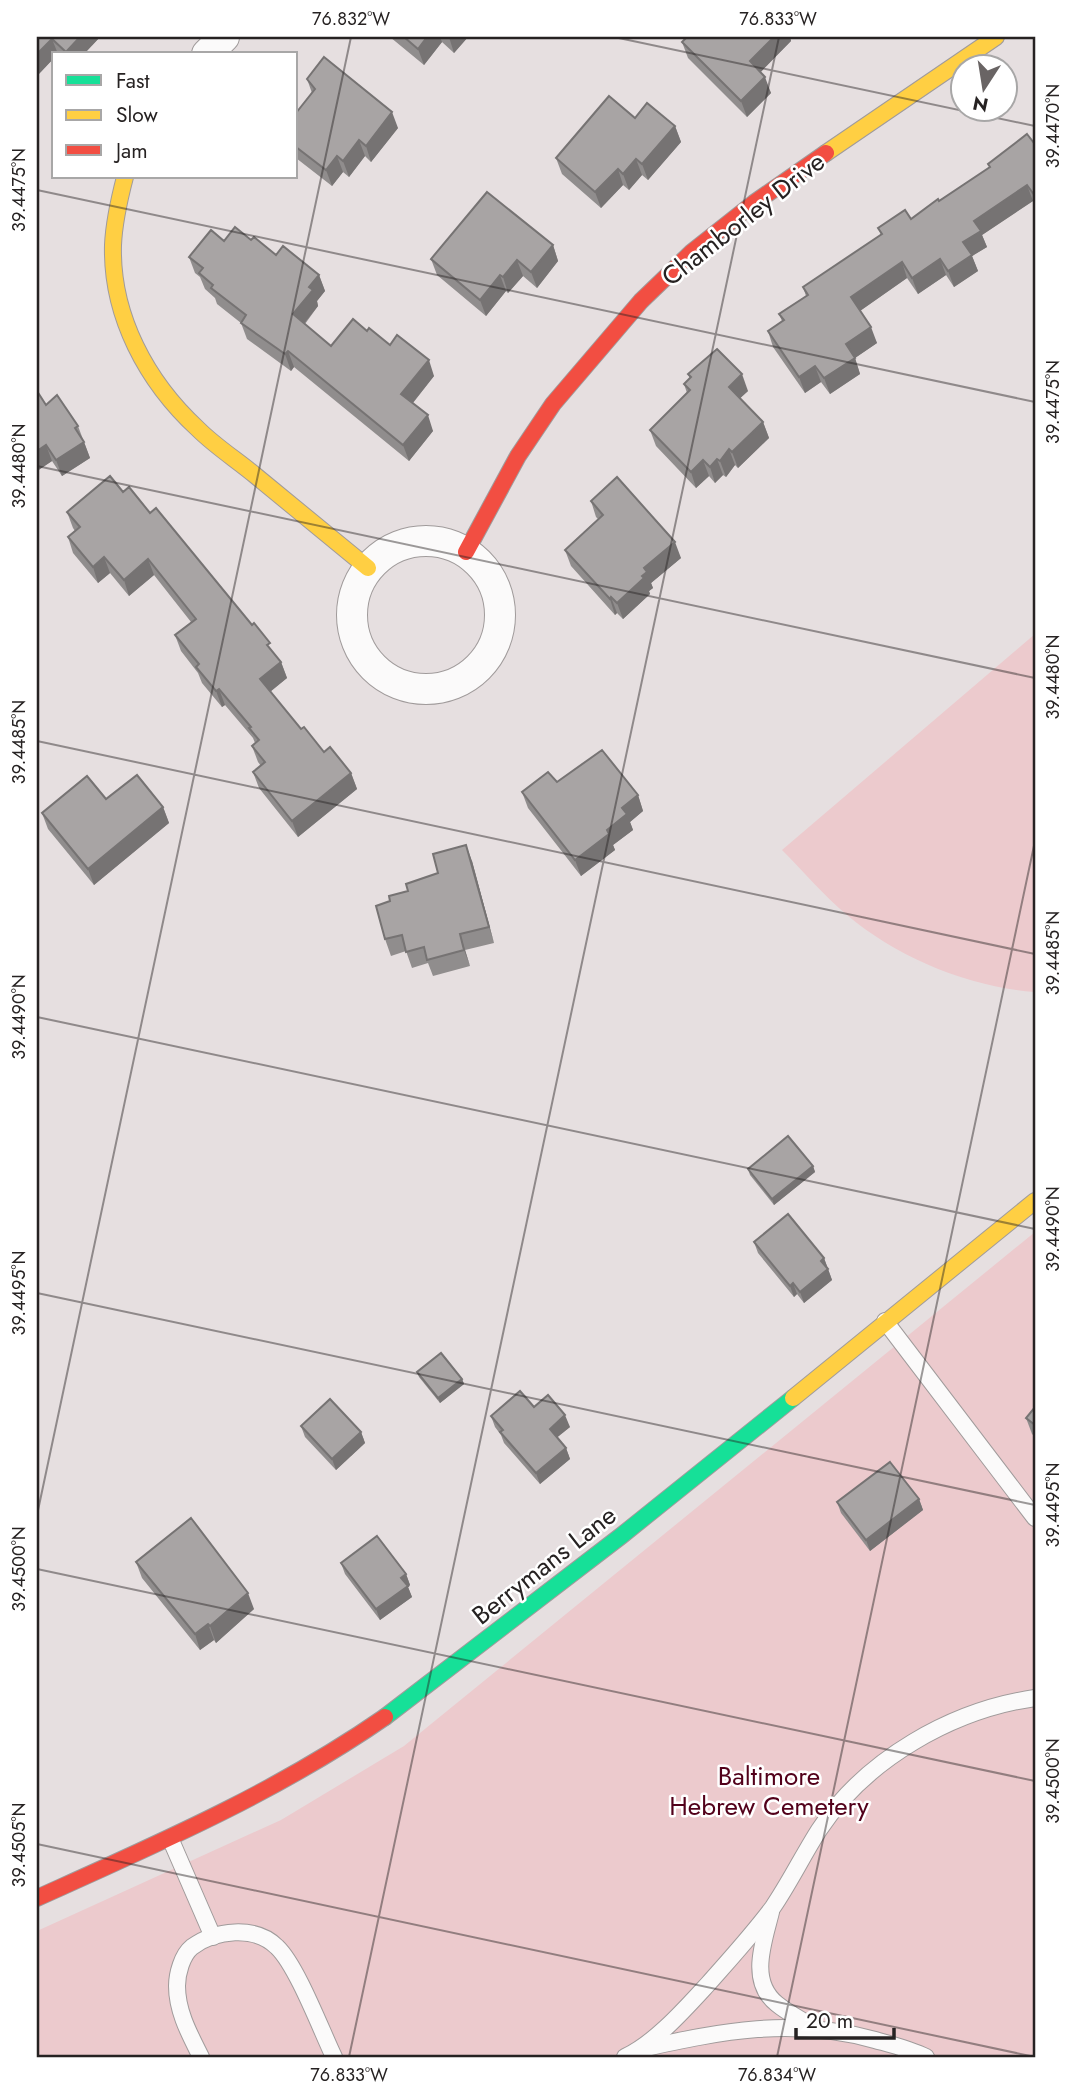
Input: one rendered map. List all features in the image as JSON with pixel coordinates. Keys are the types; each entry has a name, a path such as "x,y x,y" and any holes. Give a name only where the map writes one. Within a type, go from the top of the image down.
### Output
{"street":[{"path":"209,52 224,37"},
{"name":"Chamborley Drive","path":"466,552 518,456 553,404 641,301 692,252 754,203 996,37"},
{"path":"125,178 113,231 112,271 120,312 137,349 159,386 193,425 368,568"},
{"path":"418,540 441,542 466,552 488,574 499,600 500,619 494,646 483,662 467,677 447,686 423,689 404,686 384,676 369,662 356,642 351,615 355,592 368,568 392,548 418,540"},
{"name":"Berrymans Lane","path":"37,1899 257,1795 334,1752 429,1687 713,1463 1035,1201"}],"lane":[{"path":"885,1321 1035,1518"},
{"path":"641,2049 698,1995 773,1907 820,1828 846,1794 891,1756 933,1730 982,1711 1035,1698"},
{"path":"170,1838 213,1937"},
{"path":"773,1907 760,1956 762,1984 775,2003 816,2029"},
{"path":"201,2057 184,2021 176,1984 181,1964 191,1948 213,1937 235,1931 258,1934 277,1946 334,2057"},
{"path":"625,2057 641,2049 713,2033 763,2028 816,2029 859,2036 913,2050 926,2057"}],"green space":[{"path":"1035,634 1035,992 960,977 911,957 867,930 838,908 782,850"},
{"name":"Baltimore Hebrew Cemetery","path":"1035,1232 1035,2057 37,2057 37,1931 281,1820 404,1746"}],"building":[{"path":"37,37 80,37 66,52 52,39 37,54"},
{"path":"404,37 427,37 418,49"},
{"path":"687,37 774,37 750,61 765,77 741,101 682,42"},
{"path":"324,57 392,112 366,146 359,140 343,161 337,156 326,170 298,149 298,110 315,89 307,79"},
{"path":"609,96 635,118 647,103 675,126 642,164 636,159 623,174 618,169 595,192 556,158"},
{"path":"1027,134 1035,142 1035,196 1027,185 974,221 981,231 963,242 972,255 948,271 940,259 912,278 902,262 851,297 871,327 846,344 855,358 824,378 815,366 799,377 768,331 784,320 779,314 808,295 803,287 882,234 878,228 905,210 911,219 990,167 988,164"},
{"path":"487,192 553,245 531,272 517,260 503,277 500,275 480,300 431,259"},
{"path":"235,227 251,240 254,237 276,255 283,246 319,275 309,287 313,290 293,314 331,346 353,319 390,345 397,335 429,360 401,394 428,415 403,445 288,351 285,354 241,323 246,315 211,288 213,285 199,273 203,268 189,257 211,230 224,241"},
{"path":"717,349 742,374 729,387 763,422 732,452 729,449 720,461 717,459 710,467 703,460 691,472 650,430 690,390 684,384 691,377 688,374"},
{"path":"37,391 46,405 57,395 78,426 75,428 84,442 56,460 46,445 37,451"},
{"path":"110,476 123,492 129,487 150,513 156,508 252,625 254,623 281,662 260,679 301,729 304,727 324,752 330,747 351,773 292,821 253,772 265,762 252,746 259,740 249,728 251,727 196,667 199,664 175,635 196,619 148,559 124,580 104,557 93,567 68,537 80,527 67,512"},
{"path":"617,477 675,542 644,568 647,572 642,576 644,578 617,603 611,597 610,599 565,550 603,515 591,501"},
{"path":"602,750 638,795 622,808 627,814 607,830 609,834 575,860 522,792 548,772 557,782"},
{"path":"137,775 163,807 88,869 42,813 87,776 106,799"},
{"path":"466,845 489,927 460,934 464,950 427,960 424,947 406,952 402,935 385,939 376,906 390,901 389,896 408,891 406,884 438,873 433,854"},
{"path":"788,1136 813,1166 772,1199 748,1169"},
{"path":"788,1214 824,1258 821,1261 828,1269 800,1292 793,1283 790,1286 754,1242"},
{"path":"441,1353 462,1379 438,1398 417,1372"},
{"path":"520,1391 534,1407 548,1395 565,1415 550,1429 566,1448 536,1473 500,1432 503,1430 491,1416"},
{"path":"330,1399 361,1432 332,1459 301,1426"},
{"path":"1035,1407 1035,1425 1026,1418"},
{"path":"890,1462 919,1499 866,1540 837,1502"},
{"path":"191,1518 248,1593 210,1626 208,1624 195,1634 136,1562"},
{"path":"377,1536 406,1574 401,1578 408,1586 376,1609 341,1563"}],"traffic: fast":[{"path":"385,1717 621,1536 793,1398"}],"traffic: slow":[{"path":"826,153 996,37"},
{"path":"125,178 114,228 114,271 126,322 148,369 180,411 205,436 368,568"},
{"path":"793,1398 1035,1201"}],"traffic: jam":[{"path":"466,552 518,456 553,404 641,301 692,252 754,203 826,153"},
{"path":"37,1898 171,1837 259,1793 385,1717"}]}
